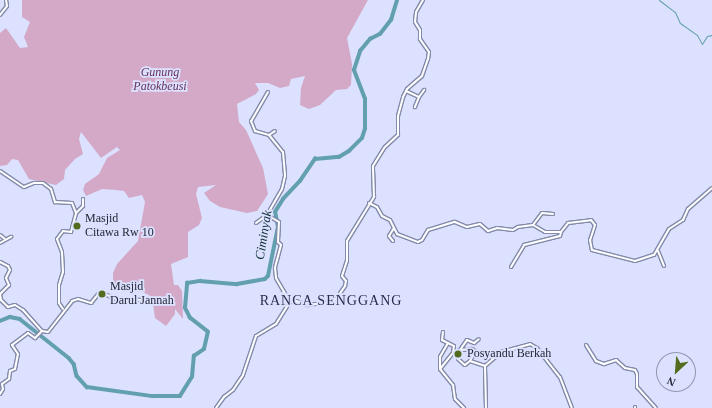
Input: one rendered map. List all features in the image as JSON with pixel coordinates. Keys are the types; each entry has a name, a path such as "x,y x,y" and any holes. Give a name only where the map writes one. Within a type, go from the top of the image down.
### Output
{"street":[{"path":"0,15 7,6 6,0"},
{"path":"290,302 320,304 334,300 346,284 342,276 347,261 347,240 375,195 373,166 385,147 398,135 398,116 406,91 420,78 429,56 420,39 419,28 414,22 416,12 423,0"},
{"path":"415,108 419,97 424,90"},
{"path":"406,91 419,97"},
{"path":"256,223 267,215 280,195 285,176 283,150 269,135 258,133 251,121 268,92"},
{"path":"269,135 275,131"},
{"path":"0,171 24,187 34,183 43,183 51,189 55,202 72,203 76,213"},
{"path":"511,267 524,245 560,236 561,232 568,223 591,220 595,226 590,246 595,252 635,261 651,257 658,251 669,229 683,220 688,209 712,188"},
{"path":"63,309 59,303 59,285 63,272 62,252 57,239 63,231 71,232 76,213 83,206 84,199"},
{"path":"369,203 377,207 382,216 390,220 396,234 418,242 422,240 428,230 455,222 467,227 480,224 488,231 497,228 513,230 533,225 542,212 553,214"},
{"path":"267,215 274,221 278,221 278,243 280,245 275,269 276,278 290,302"},
{"path":"533,225 545,232 561,232"},
{"path":"393,241 388,236 394,228"},
{"path":"0,235 5,240"},
{"path":"0,243 11,237"},
{"path":"658,251 664,266"},
{"path":"0,262 10,270 6,278 9,285 0,294 1,300 8,307 15,305 23,310 42,331 47,333 54,322 58,322 63,309 76,299 94,301 100,292 116,299 144,300"},
{"path":"216,408 224,396 233,390 243,375 256,336 276,324 290,302"},
{"path":"0,394 3,391 2,384 10,378 10,371 15,369 18,354 12,345 28,333 36,338 42,331"},
{"path":"443,332 442,339 454,346 453,353"},
{"path":"460,350 467,340 474,343 479,339"},
{"path":"448,343 440,357 440,369 453,385 455,399 464,408"},
{"path":"485,366 501,352 532,345 560,377 572,408"},
{"path":"586,345 596,361 604,364 615,360 625,368 635,370 637,387 656,408"},
{"path":"440,369 453,353 460,350 472,349 475,351 470,361 465,365 458,360"},
{"path":"470,361 485,366"},
{"path":"485,366 486,408"}],"green space":[{"name":"Gunung Patokbeusi","path":"22,0 368,0 347,38 352,64 351,85 347,89 336,90 320,105 309,109 300,105 301,88 305,76 291,79 289,86 280,88 268,83 255,83 259,90 256,94 237,104 239,122 246,130 263,168 268,194 257,211 247,213 220,207 210,201 204,193 216,185 198,187 196,194 202,218 199,225 188,232 188,257 171,264 174,285 178,285 182,291 183,319 175,309 175,314 166,326 155,318 152,297 143,292 123,292 113,288 113,273 117,264 138,241 145,202 142,195 129,198 124,191 102,189 86,196 83,190 85,184 99,174 107,158 120,150 117,147 101,158 81,132 79,139 83,154 75,159 65,170 64,179 56,185 29,179 18,160 12,159 7,165 0,166 0,33 6,28 20,48 28,47 24,37 30,22 22,17"}],"waterway":[{"name":"Ciminyak","path":"0,321 10,317 20,319 69,358 74,364 77,376 87,387 152,396 180,396 192,377 194,356 204,349 208,332 190,318 185,308 187,283 200,281 237,284 265,279 268,276 278,227 275,212 283,199 300,181 315,159 339,157 349,151 362,138 365,129 365,99 354,70 360,51 370,39 380,34 391,20 397,0"},
{"path":"659,0 675,12 680,23 697,35 702,44 707,36 712,35"}],"place":[{"name":"Masjid Citawa Rw 10","path":"77,226"},
{"name":"Masjid Darul Jannah","path":"102,294"},
{"name":"Posyandu Berkah","path":"458,354"}],"district":[{"name":"RANCA SENGGANG","path":"331,301"}]}
